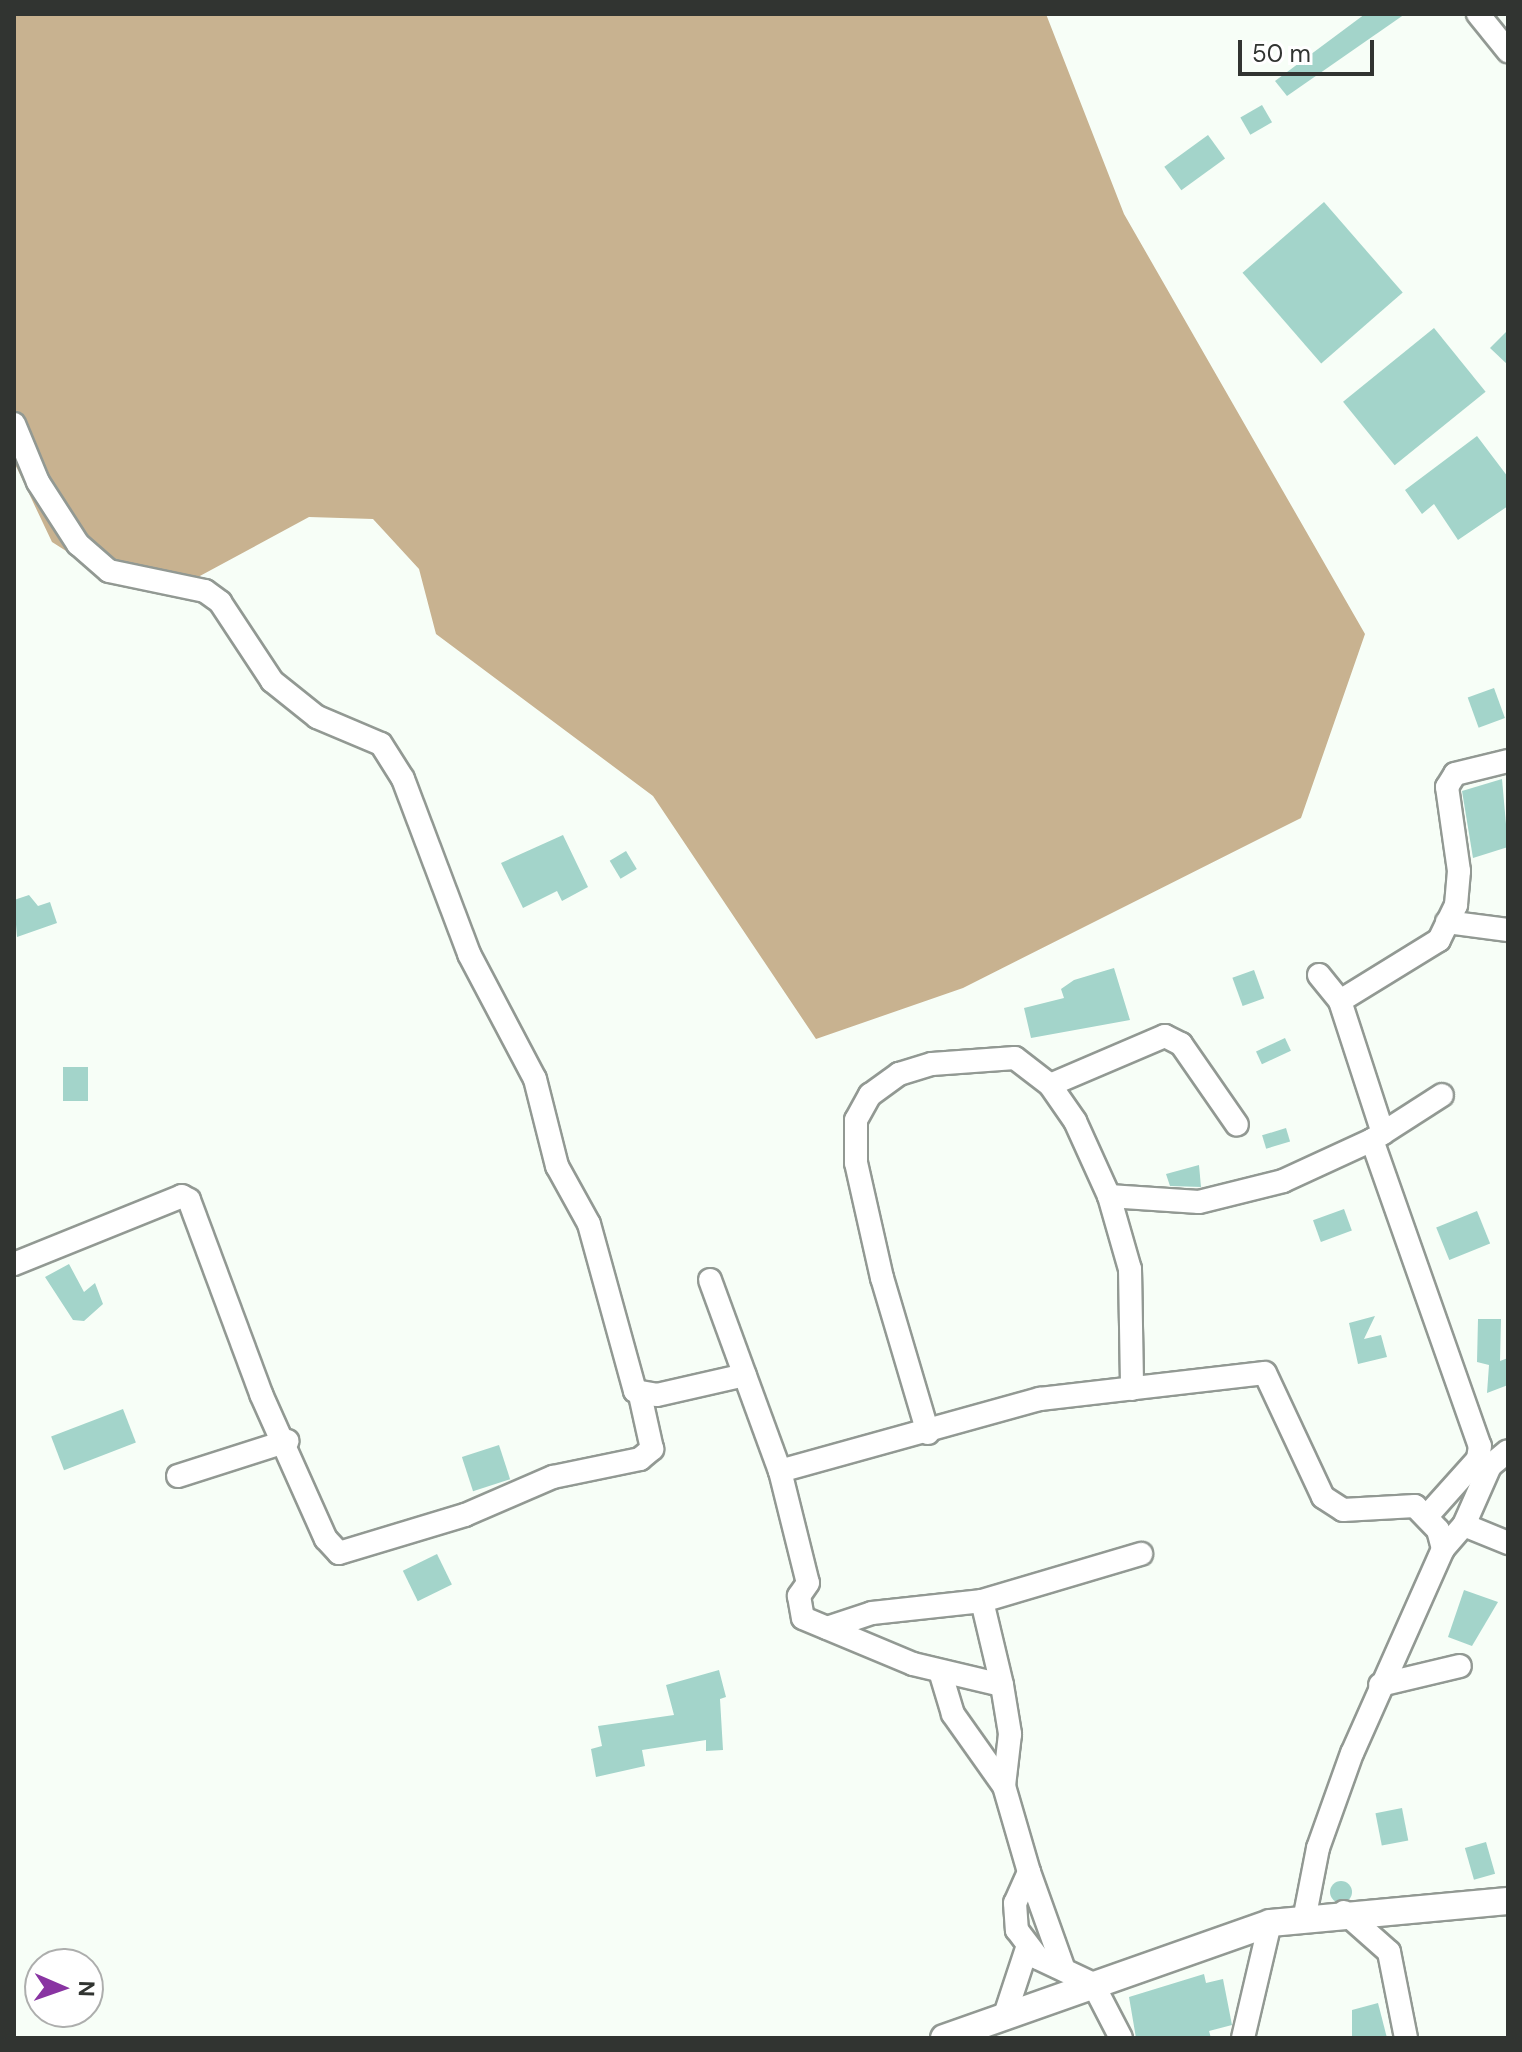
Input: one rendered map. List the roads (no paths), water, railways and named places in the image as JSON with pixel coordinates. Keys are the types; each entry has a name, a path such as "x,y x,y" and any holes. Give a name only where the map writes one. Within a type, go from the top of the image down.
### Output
{"street":[{"path":"1478,14 1508,51"},
{"path":"14,424 38,482 78,544 109,571 205,591 272,681 317,717 381,744 403,779 469,954 535,1079 554,1155 589,1224 640,1395 652,1449 640,1459 553,1477 357,1553 339,1553 326,1539 288,1441 261,1394 189,1200 182,1196 14,1264"},
{"path":"1340,1001 1439,940 1447,922 1459,871 1447,787 1455,774 1508,761"},
{"path":"1447,922 1508,930"},
{"path":"1305,1915 1318,1848 1380,1685 1443,1549 1464,1525 1484,1463 1378,1136 1340,1001 1319,975"},
{"path":"1050,1085 1165,1036 1181,1044 1237,1125"},
{"path":"928,1433 878,1264 856,1163 856,1120 870,1095 899,1074 932,1064 1015,1058 1050,1085 1109,1196 1135,1314 1132,1389"},
{"path":"1109,1196 1199,1202 1283,1181 1378,1136 1442,1095"},
{"path":"710,1280 780,1471 808,1583 799,1608 827,1628 913,1664 1002,1685"},
{"path":"780,1471 928,1433 1040,1399 1265,1373 1323,1497 1343,1510 1395,1504 1427,1516 1443,1549"},
{"path":"640,1395 745,1375"},
{"path":"178,1476 288,1441"},
{"path":"1427,1516 1484,1463 1508,1451"},
{"path":"1464,1525 1508,1543"},
{"path":"827,1628 872,1613 982,1601 1141,1554"},
{"path":"982,1601 1010,1734 1004,1786"},
{"path":"872,1613 913,1664"},
{"path":"1380,1685 1460,1666"},
{"path":"940,1671 953,1714 1004,1786 1029,1872 1064,1970"},
{"path":"1006,2012 1027,1948 1015,1903 1029,1872"},
{"path":"944,2038 973,2031 1006,2012 1270,1923 1305,1915 1508,1901"},
{"path":"1344,1912 1389,1952 1406,2038"},
{"path":"1243,2038 1270,1923"},
{"path":"1027,1948 1093,1984 1121,2038"}]}
